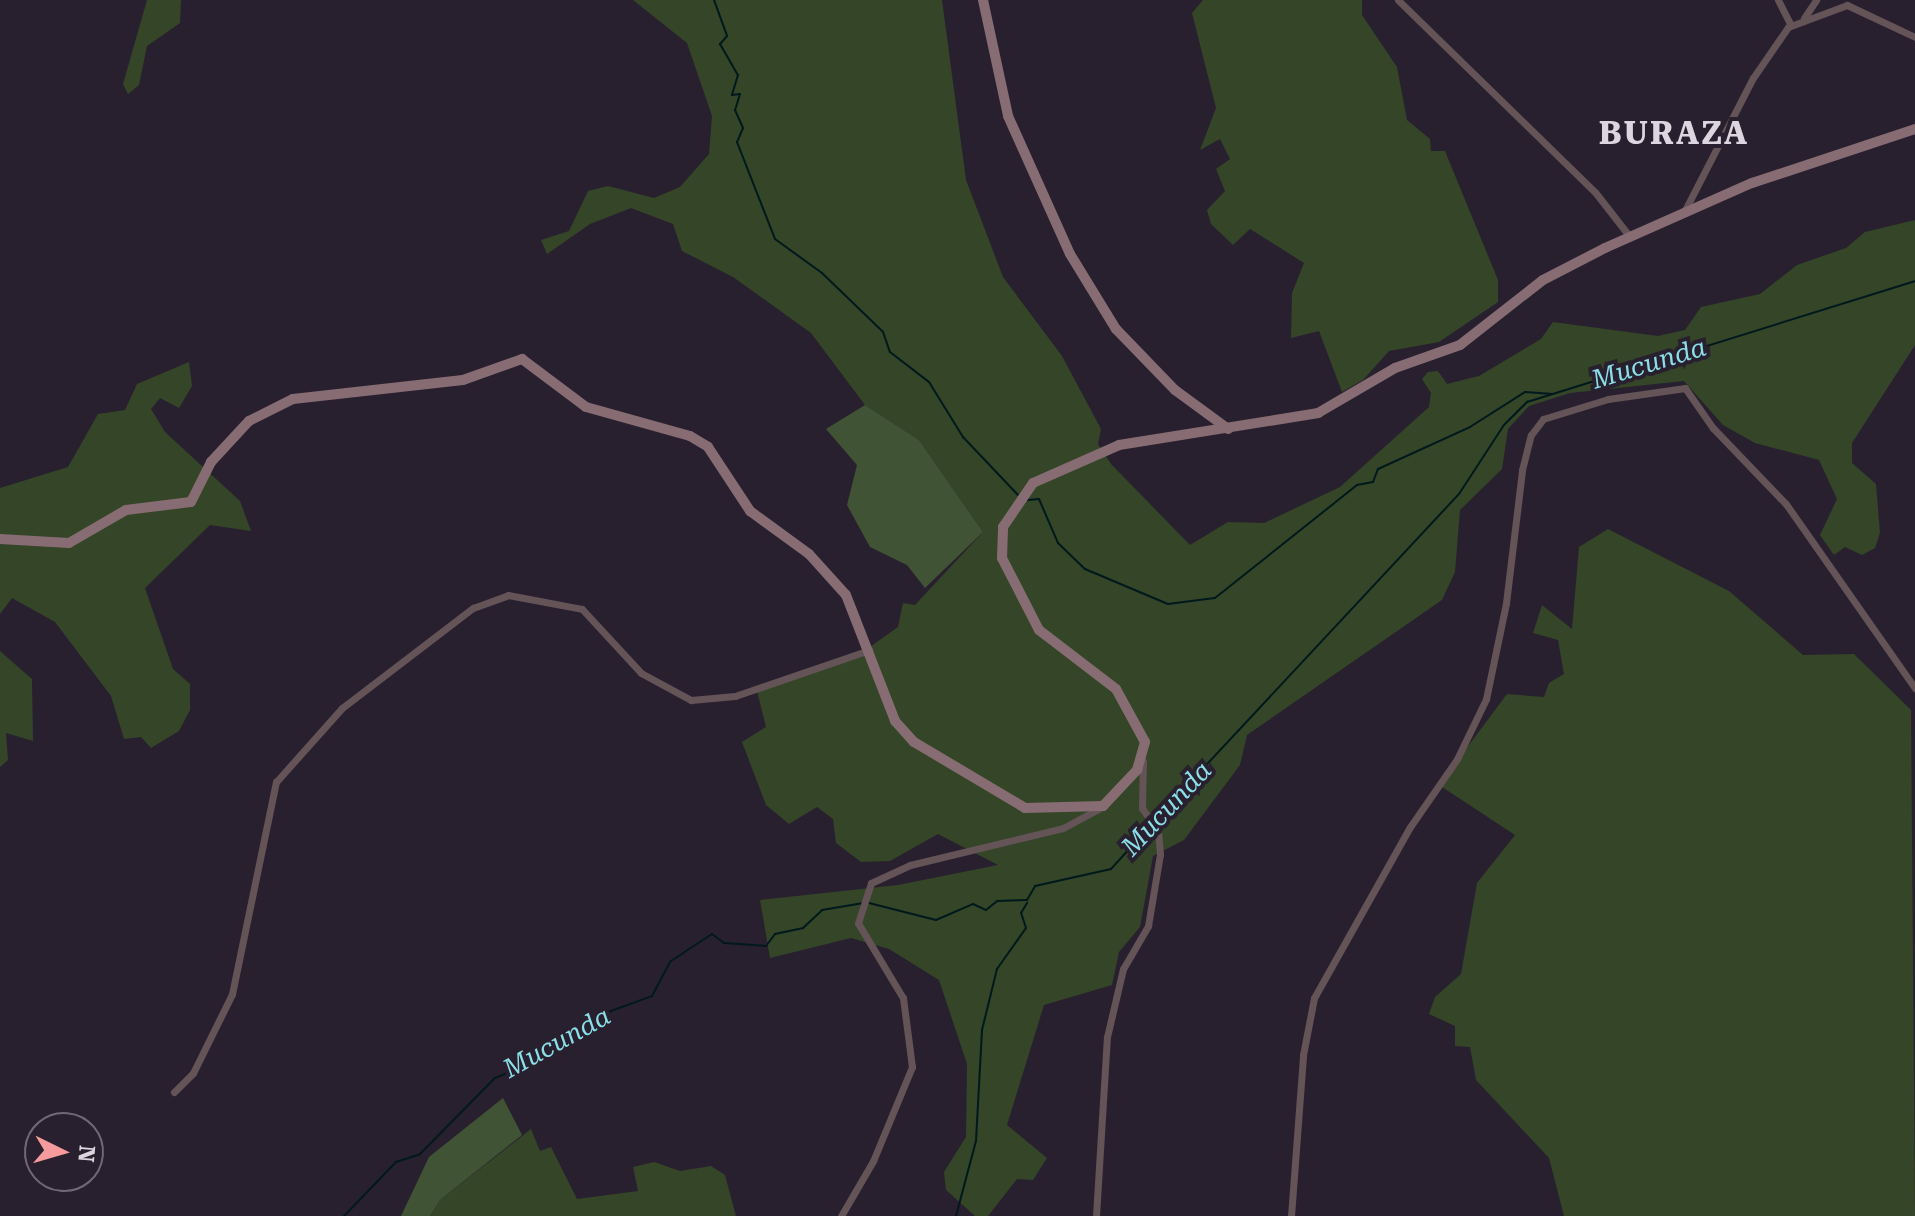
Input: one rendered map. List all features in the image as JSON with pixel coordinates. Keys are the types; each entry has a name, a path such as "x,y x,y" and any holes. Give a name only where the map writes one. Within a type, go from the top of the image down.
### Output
{"main road":[{"path":"983,0 1008,116 1064,245 1116,329 1175,390 1230,429"},
{"path":"0,539 75,541 126,510 191,502 211,462 249,421 293,399 463,380 522,359 586,407 703,442 750,511 827,570 846,595 895,721 914,742 1025,808 1108,804 1143,761 1142,732 1124,698 1039,630 1011,577 1000,535 1019,497 1048,472 1119,445 1230,429 1338,404 1400,365 1460,345 1543,280 1630,237 1790,168 1915,129"}],"street":[{"path":"1398,0 1595,192 1630,237"},
{"path":"1778,0 1791,25"},
{"path":"1802,20 1816,0"},
{"path":"1684,212 1753,78 1791,25 1857,6 1915,37"},
{"path":"1291,1216 1303,1055 1314,998 1410,827 1457,759 1486,699 1506,603 1522,470 1531,435 1543,419 1608,399 1685,388 1713,428 1786,504 1915,688"},
{"path":"174,1092 193,1073 232,994 276,782 342,708 473,608 508,595 582,609 641,673 691,700 735,696 869,650"},
{"path":"1096,1216 1106,1043 1123,969 1149,921 1160,854 1153,823 1142,808 1143,761"},
{"path":"841,1216 873,1161 912,1067 903,998 858,923 871,883 910,865 1063,828 1108,804"}],"green space":[{"path":"147,0 181,0 180,23 147,46 139,85 128,94 123,84"},
{"path":"633,0 942,0 966,180 1003,277 1062,356 1101,429 1098,444 1111,464 1190,545 1228,522 1264,523 1340,487 1429,407 1431,393 1422,379 1428,372 1438,371 1447,384 1479,376 1541,339 1553,322 1658,336 1685,330 1701,307 1760,294 1797,265 1846,248 1865,232 1915,220 1915,345 1852,443 1852,463 1876,484 1880,533 1875,548 1862,555 1845,547 1834,555 1820,535 1837,499 1819,460 1755,443 1723,425 1684,381 1570,393 1529,406 1508,429 1502,469 1460,510 1455,572 1442,600 1247,735 1240,765 1184,840 1153,856 1140,927 1119,952 1112,985 1044,1005 1007,1125 1047,1158 1033,1180 1017,1179 988,1216 975,1216 946,1190 944,1172 966,1137 967,1064 939,980 889,949 851,938 770,958 760,900 898,885 998,865 938,834 890,861 861,862 836,843 833,819 817,807 789,824 766,805 742,742 766,727 757,691 867,649 898,627 903,603 915,605 983,532 919,440 865,405 811,333 733,277 682,251 673,224 631,208 590,224 547,254 541,240 569,231 588,191 608,186 654,198 680,187 709,154 712,116 687,43"},
{"path":"1203,0 1362,0 1362,15 1397,67 1407,120 1430,139 1431,151 1445,151 1498,280 1498,302 1439,342 1389,351 1363,380 1342,392 1319,331 1291,338 1292,293 1304,263 1250,229 1233,245 1211,224 1207,210 1225,191 1216,169 1230,159 1220,139 1200,150 1216,108 1192,13"},
{"path":"189,362 192,386 179,408 160,398 151,409 165,432 240,501 251,531 210,525 145,588 173,669 190,684 190,710 179,731 151,748 141,737 124,739 111,696 55,622 12,598 0,614 0,488 68,467 98,414 125,410 137,384"},
{"path":"865,405 919,440 983,532 925,588 907,565 870,547 847,505 857,465 826,429"},
{"path":"1608,529 1729,591 1803,655 1854,654 1911,710 1915,1216 1564,1216 1549,1158 1476,1080 1470,1047 1455,1046 1455,1026 1429,1014 1435,997 1461,974 1477,883 1515,835 1439,785 1507,694 1544,697 1549,683 1564,674 1558,640 1533,633 1542,605 1572,629 1579,547"},
{"path":"0,651 32,679 33,741 6,733 8,760 0,767"},
{"path":"503,1098 522,1135 440,1200 430,1216 401,1216 429,1157"},
{"path":"531,1129 540,1151 551,1147 577,1199 638,1191 633,1167 654,1162 680,1171 711,1166 725,1175 736,1216 430,1216 440,1200"}],"waterway":[{"path":"714,0 727,36 720,44 738,75 732,95 740,94 735,110 743,128 737,142 775,239 822,273 883,332 890,352 929,382 963,437 1019,496"},
{"name":"Mucunda","path":"1154,821 1459,494 1504,425 1527,402 1915,281"},
{"path":"1028,500 1039,499 1058,543 1085,569 1168,604 1215,598 1357,485 1373,482 1378,469 1470,427 1525,392 1553,394"},
{"name":"Mucunda","path":"869,903 936,920 973,904 986,910 997,901 1027,900 1035,886 1111,869 1150,826"},
{"name":"Mucunda","path":"344,1216 396,1162 420,1154 495,1078 529,1064 597,1016 652,996 671,961 712,934 724,943 766,946 775,934 803,928 822,910 863,903"},
{"path":"956,1216 976,1141 982,1030 997,969 1026,928 1021,913 1027,903"}],"district":[{"name":"BURAZA","path":"1674,133"}]}
